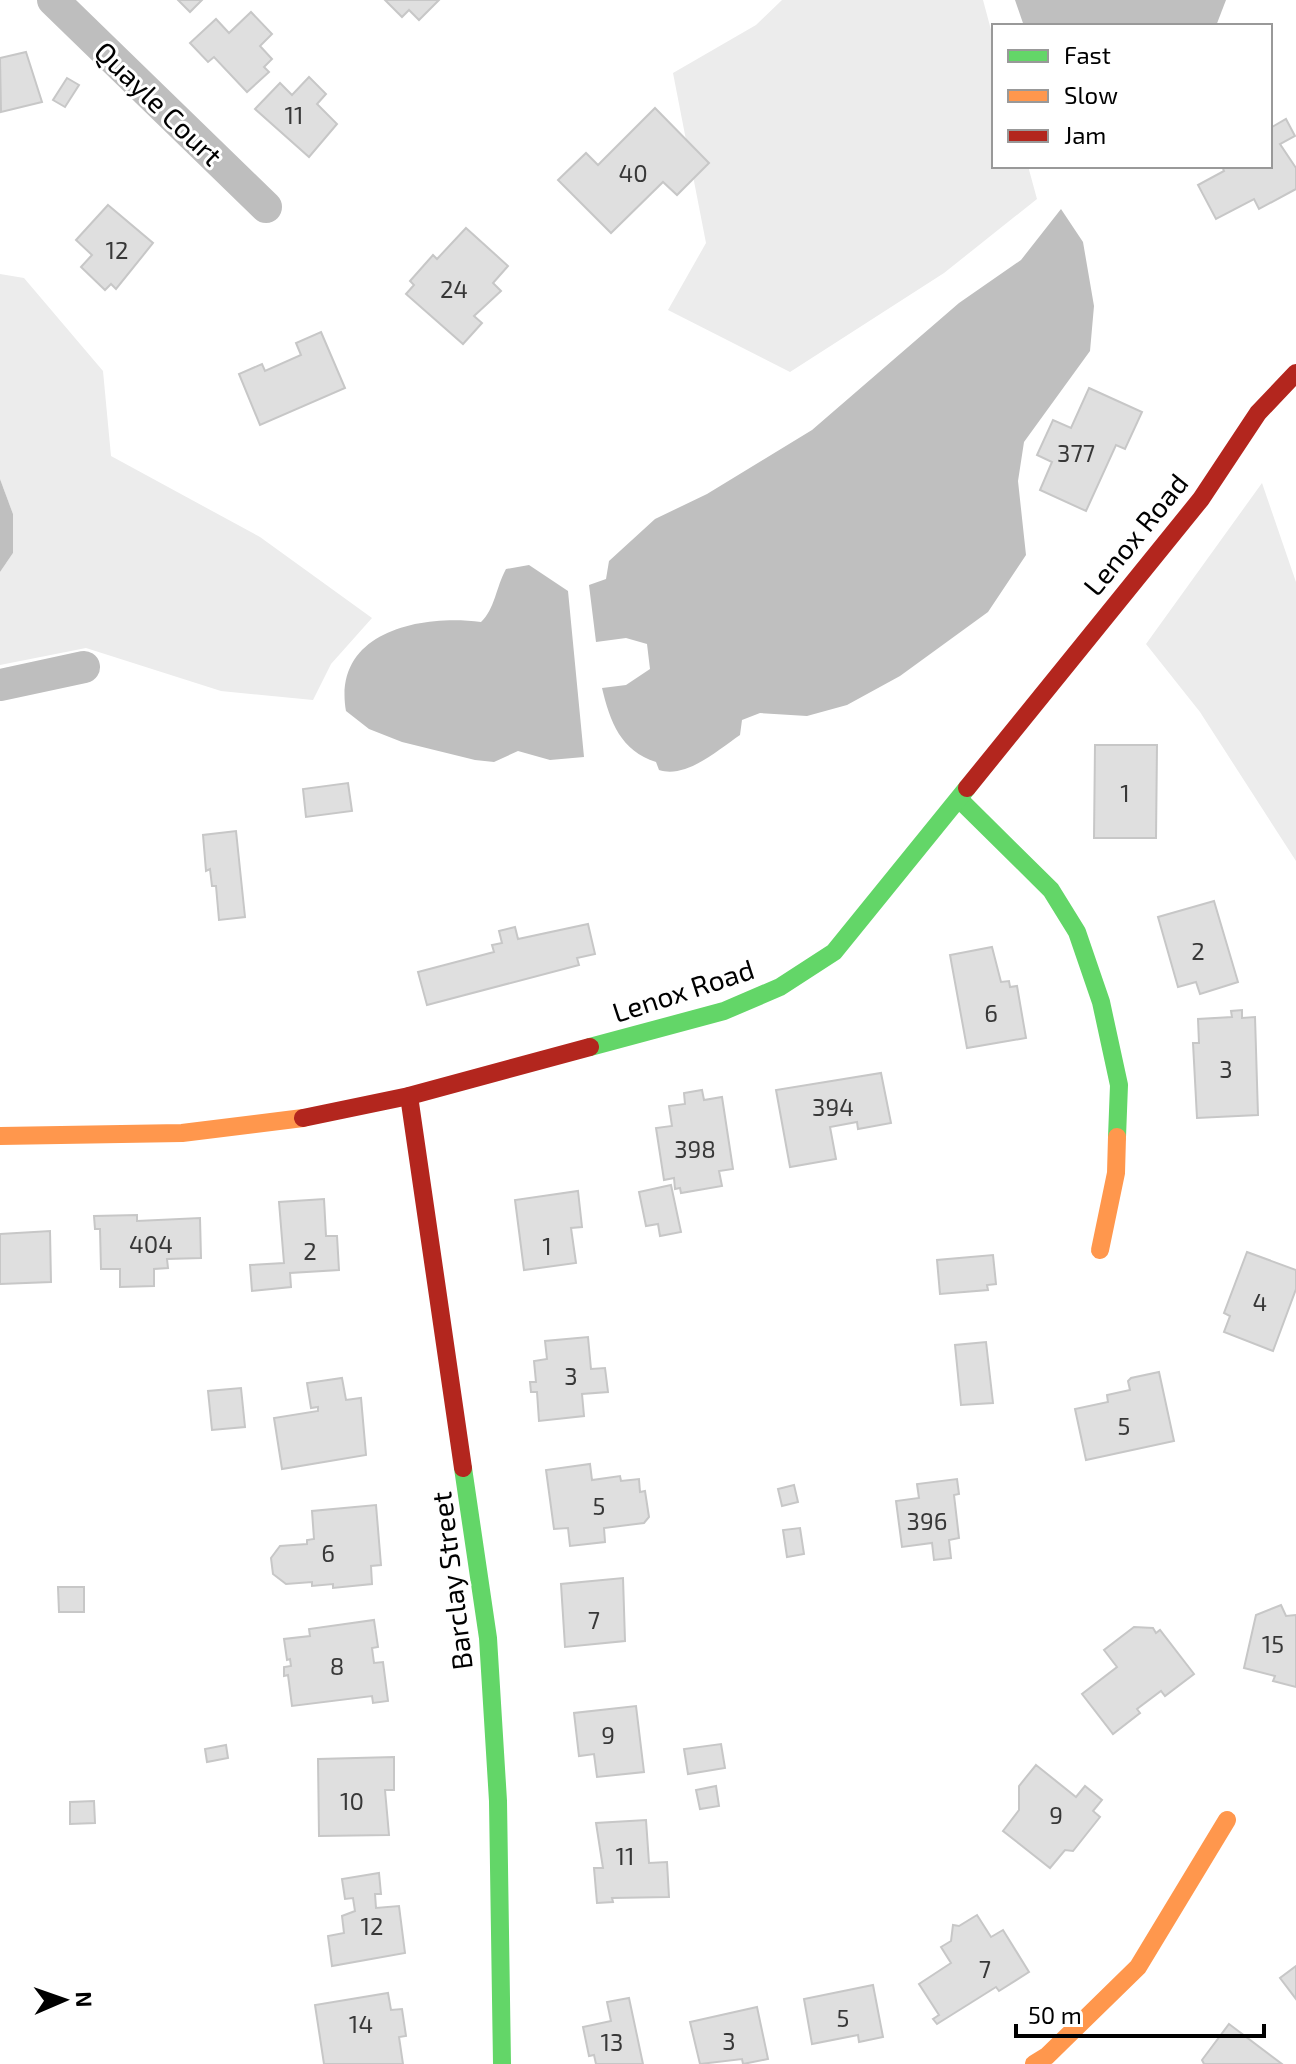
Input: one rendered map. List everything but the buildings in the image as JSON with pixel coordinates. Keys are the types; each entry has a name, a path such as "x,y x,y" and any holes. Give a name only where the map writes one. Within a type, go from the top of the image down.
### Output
{"street":[{"name":"Quayle Court","path":"53,0 266,207"},
{"name":"Lenox Road","path":"0,1136 182,1133 295,1120 409,1096 724,1011 780,987 834,952 1201,499 1258,413 1296,373"},
{"path":"0,685 84,667"},
{"path":"960,800 1051,890 1077,932 1101,1002 1119,1085 1116,1173 1100,1250"},
{"name":"Barclay Street","path":"409,1096 488,1638 498,1801 502,2064"},
{"path":"1034,2064 1047,2056 1138,1967 1227,1820"}],"shaded area":[{"path":"782,0 983,0 992,34 992,168 1029,168 1037,199 944,273 790,372 668,310 706,243 673,73 756,25"},
{"path":"1015,0 1226,0 1217,24 1023,24"},
{"path":"1061,209 1083,242 1094,306 1090,351 1024,442 1018,481 1026,555 988,612 900,676 847,705 807,716 760,713 742,720 740,735 701,762 680,770 659,770 656,762 634,751 619,734 602,688 626,685 650,669 647,644 626,638 596,642 589,585 606,579 609,561 655,519 707,494 812,430 959,303 1021,260"},
{"path":"0,274 24,278 103,371 111,456 260,537 372,618 331,664 313,700 221,691 86,648 0,665 0,572 13,553 13,514 0,479"},
{"path":"0,479 13,514 13,553 0,572"},
{"path":"1262,483 1296,582 1296,861 1200,712 1146,644"},
{"path":"529,565 568,591 584,757 550,760 518,751 494,762 475,760 402,742 369,729 346,711 345,684 353,663 366,646 385,634 408,626 432,621 481,622 489,611 506,569"}],"traffic: fast":[{"path":"590,1047 724,1011 780,987 834,952 967,788"},
{"path":"960,800 1051,890 1077,932 1101,1002 1119,1085 1117,1137"},
{"path":"463,1468 488,1638 498,1801 502,2064"}],"traffic: slow":[{"path":"0,1136 182,1133 303,1118"},
{"path":"1100,1250 1116,1173 1117,1137"},
{"path":"1034,2064 1047,2056 1138,1967 1227,1820"}],"traffic: jam":[{"path":"967,788 1201,499 1258,413 1296,373"},
{"path":"303,1118 409,1096 590,1047"},
{"path":"409,1096 463,1468"}]}
